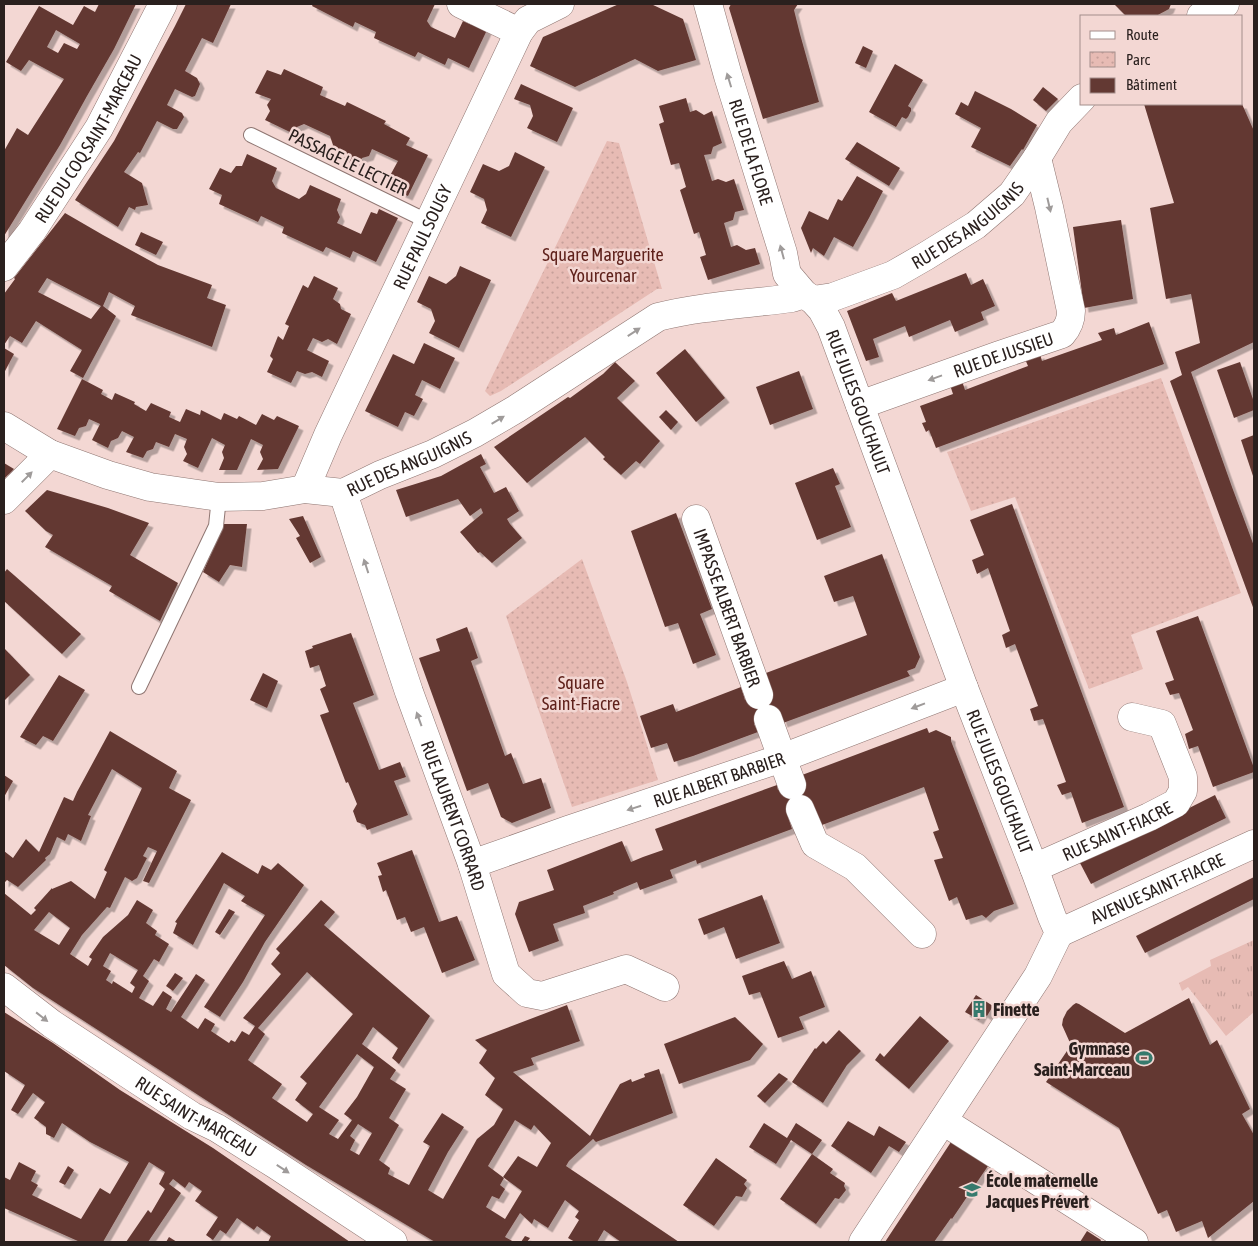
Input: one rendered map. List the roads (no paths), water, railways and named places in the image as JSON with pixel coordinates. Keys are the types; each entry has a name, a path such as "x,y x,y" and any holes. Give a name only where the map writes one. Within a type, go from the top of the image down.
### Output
{"street":[{"name":"RUE DU COQ SAINT-MARCEAU","path":"4,267 32,231 100,128 162,4"},
{"path":"461,4 519,32"},
{"name":"RUE PAUL SOUGY","path":"305,489 328,435 519,32 528,20 560,4"},
{"name":"RUE DE LA FLORE","path":"708,4 728,76 783,253 787,274 809,297"},
{"path":"1203,15 1225,4"},
{"name":"RUE DES ANGUIGNIS","path":"4,426 50,454 108,476 150,487 219,497 263,496 305,489 343,493 380,475 433,454 475,433 658,317 703,308 792,298 833,297 892,275 976,225 1012,194 1059,122 1080,100"},
{"name":"RUE DE JUSSIEU","path":"860,405 1062,334 1068,327 1071,311 1049,207 1036,158"},
{"name":"RUE JULES GOUCHAULT","path":"809,297 822,310 831,327 964,688 1059,933"},
{"path":"4,500 50,454"},
{"name":"RUE LAURENT CORRARD","path":"343,493 408,692 472,864 506,974 527,994 542,996 626,969 665,987"},
{"name":"IMPASSE ALBERT BARBIER","path":"696,519 763,707 815,844 855,867 922,934"},
{"name":"RUE ALBERT BARBIER","path":"472,864 782,758 964,688"},
{"name":"RUE SAINT-FIACRE","path":"1034,868 1149,817 1176,802 1183,791 1183,777 1162,724 1132,717"},
{"name":"AVENUE SAINT-FIACRE","path":"1059,933 1254,844"},
{"path":"863,1242 1038,976 1059,933"},
{"name":"RUE SAINT-MARCEAU","path":"4,987 52,1024 192,1116 218,1128 393,1242"},
{"path":"943,1121 1134,1242"}],"lane":[{"name":"PASSAGE LE LECTIER","path":"251,135 429,222"},
{"path":"139,687 216,526 219,497"}],"place":[{"name":"Finette","path":"979,1009"},
{"name":"Gymnase Saint-Marceau","path":"1144,1058"},
{"name":"École maternelle Jacques Prévert","path":"972,1190"}],"park label":[{"name":"Square Marguerite Yourcenar","path":"603,264"},
{"name":"Square Saint-Fiacre","path":"581,692"}]}
